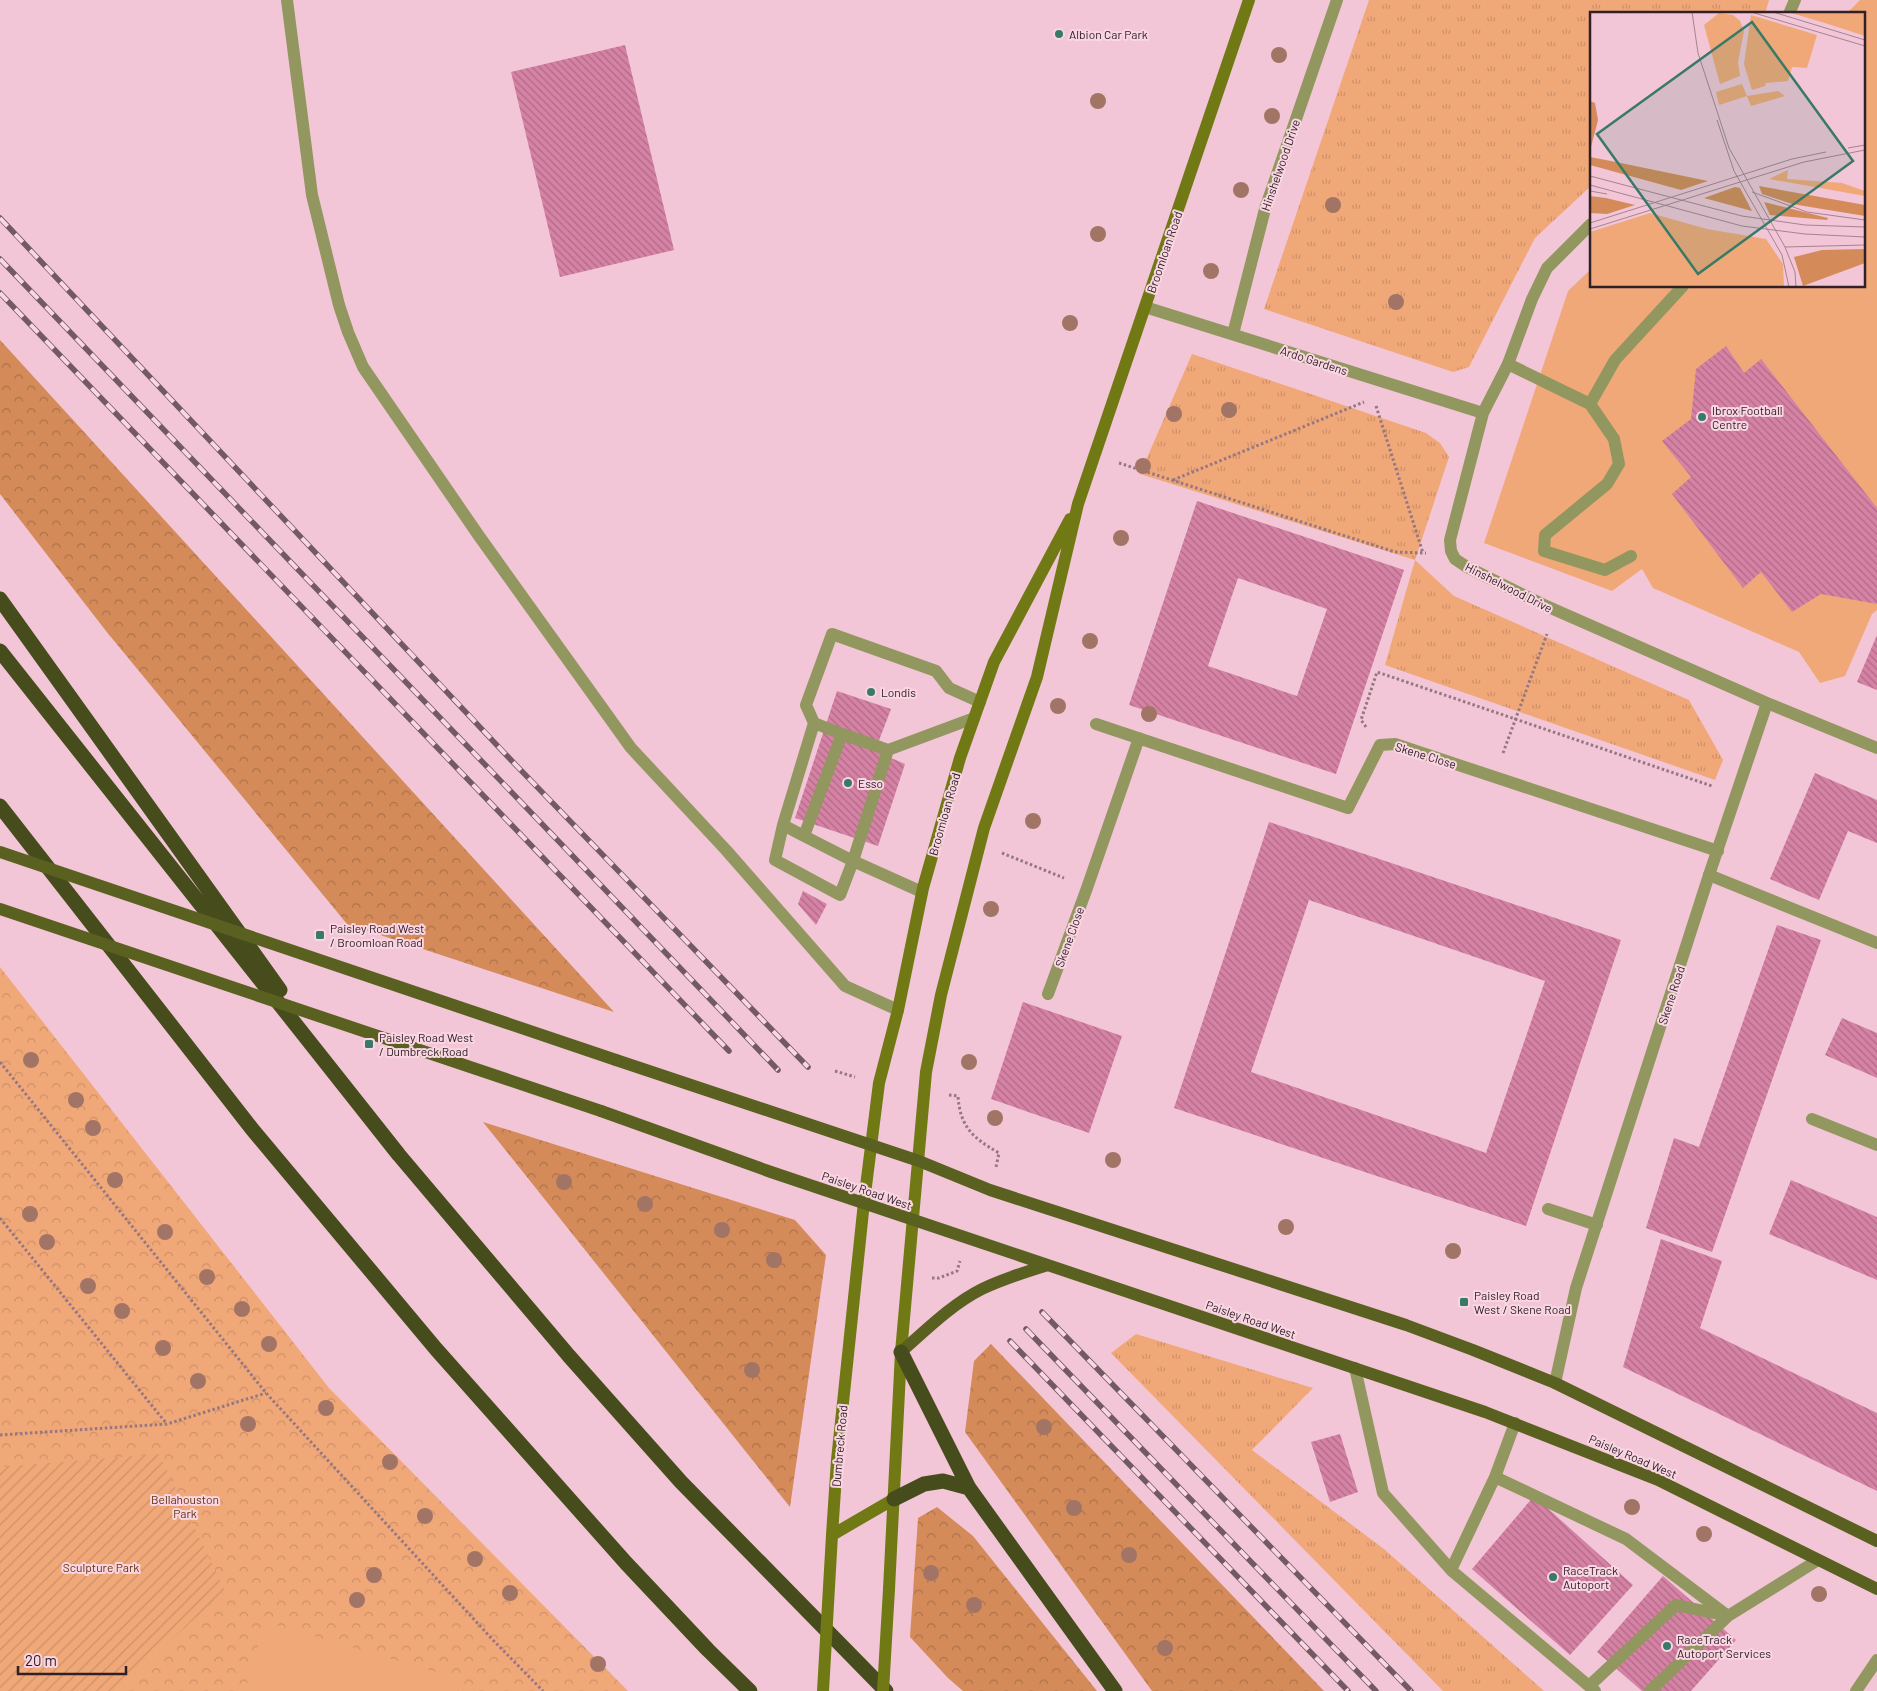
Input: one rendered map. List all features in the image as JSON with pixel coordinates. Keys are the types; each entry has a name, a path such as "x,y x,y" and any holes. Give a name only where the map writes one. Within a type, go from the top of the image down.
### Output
{"highway":[{"path":"0,599 399,1155"},
{"path":"0,651 399,1155 569,1356 682,1482 884,1691"},
{"path":"0,806 252,1129 379,1282 552,1482 640,1578 750,1691"},
{"path":"900,1352 969,1488 1115,1691"},
{"path":"894,1499 924,1484 942,1481 969,1488"}],"main road":[{"name":"Broomloan Road","path":"913,1220 926,1072 932,1033 955,935 980,844 1037,677 1078,504 1249,0"},
{"name":"Broomloan Road","path":"871,1145 879,1083 898,1010 922,892 960,758 994,662 1078,504"},
{"path":"0,852 919,1161 990,1190 1406,1325 1555,1383 1877,1541"},
{"name":"Paisley Road West","path":"0,909 601,1111 771,1172 1515,1423 1658,1480 1877,1589"},
{"name":"Dumbreck Road","path":"823,1691 837,1460 871,1145"},
{"path":"884,1691 900,1352 913,1220"},
{"path":"900,1352 945,1313 980,1290 1012,1276 1048,1265"},
{"path":"832,1535 894,1499"}],"street":[{"path":"287,0 312,195 339,305 363,367 474,528 631,748 726,850 845,986 898,1010"},
{"name":"Hinshelwood Drive","path":"1233,334 1265,209 1337,0"},
{"path":"1790,12 1795,0"},
{"name":"Hinshelwood Drive","path":"1590,225 1547,268 1532,299 1508,364 1483,413 1450,540 1451,551 1455,559 1467,567 1556,611 1767,703 1877,748"},
{"path":"1590,404 1615,360 1682,288"},
{"name":"Ardo Gardens","path":"1145,307 1483,413"},
{"path":"1508,364 1590,404 1614,439 1619,464 1608,484 1545,535 1544,550 1605,570 1631,556"},
{"path":"888,750 840,896 775,860 783,825 814,723 806,705 832,634 936,671 949,688 980,702"},
{"name":"Skene Road","path":"1555,1383 1576,1288 1709,875 1767,703"},
{"path":"814,723 888,750 974,718"},
{"name":"Skene Close","path":"1096,724 1348,808 1380,745 1395,744 1718,851"},
{"path":"804,836 842,734"},
{"name":"Skene Close","path":"1048,994 1087,888 1138,738"},
{"path":"783,825 853,861 922,892"},
{"path":"1709,875 1877,943"},
{"path":"1812,1119 1877,1145"},
{"path":"1548,1209 1597,1225"},
{"path":"1355,1368 1383,1492 1451,1570 1592,1688 1676,1605 1728,1616"},
{"path":"1451,1570 1495,1477 1515,1423"},
{"path":"1495,1477 1626,1538 1728,1616"},
{"path":"1650,1691 1728,1616 1818,1560"},
{"path":"1856,1691 1877,1660"}],"path":[{"path":"1367,377 1423,553"},
{"path":"1172,480 1374,398"},
{"path":"1094,456 1395,552"},
{"path":"1494,776 1556,611"},
{"path":"1380,745 1361,720 1377,672 1737,795"},
{"path":"980,844 1087,888"},
{"path":"0,1062 266,1393 492,1639 543,1691"},
{"path":"0,1218 167,1424"},
{"path":"0,1435 167,1424 266,1393"}],"green space":[{"path":"1369,0 1769,0 1766,12 1590,12 1590,187 1535,238 1469,367 1453,372 1264,309"},
{"name":"Ibrox Football Centre","path":"1860,0 1877,0 1877,610 1872,614 1845,676 1820,683 1799,652 1653,588 1642,569 1612,591 1484,543 1568,291 1590,270 1590,288 1864,288 1864,12 1848,12"},
{"path":"0,340 614,1012 347,924 106,631 0,494"},
{"path":"1192,354 1426,433 1440,443 1449,457 1415,560 1140,474"},
{"path":"1415,560 1454,596 1689,700 1723,760 1715,780 1385,665"},
{"name":"Bellahouston Park","path":"0,967 329,1388 628,1691 0,1691"},
{"path":"483,1122 795,1220 826,1255 790,1507"},
{"path":"1136,1334 1313,1388 1252,1450 1384,1549 1544,1691 1443,1691 1111,1353"},
{"path":"991,1344 1324,1691 1152,1691 965,1432 974,1361"},
{"name":"Sculpture Park","path":"159,1454 225,1591 115,1691 0,1691 0,1467"},
{"path":"937,1507 973,1536 1097,1691 963,1691 948,1678 910,1637 918,1518"},
{"path":"265,1622 460,1679 457,1691 245,1691"}],"building":[{"path":"625,45 674,250 560,277 511,72"},
{"path":"1726,346 1744,373 1761,359 1877,508 1877,604 1821,594 1792,612 1761,572 1743,588 1672,494 1691,477 1662,441 1691,419 1696,369"},
{"path":"1197,501 1404,570 1336,774 1129,705","holes":["1238,578 1327,609 1297,696 1208,666"]},
{"path":"1877,635 1877,690 1857,682"},
{"path":"837,691 891,709 875,751 905,764 878,846 795,818"},
{"path":"1815,773 1877,800 1877,843 1848,831 1819,900 1770,879"},
{"path":"1269,822 1621,940 1526,1226 1174,1108","holes":["1309,900 1545,981 1486,1153 1251,1072"]},
{"path":"803,891 827,904 816,925 798,904"},
{"path":"1777,925 1821,940 1712,1252 1646,1228 1674,1138 1699,1147"},
{"path":"1023,1002 1122,1036 1089,1133 991,1099"},
{"path":"1842,1018 1877,1033 1877,1078 1825,1055"},
{"path":"1791,1180 1877,1217 1877,1280 1769,1234"},
{"path":"1661,1239 1722,1261 1700,1328 1877,1413 1877,1491 1623,1367"},
{"path":"1340,1434 1358,1492 1330,1502 1311,1442"},
{"name":"RaceTrack Autoport","path":"1534,1496 1633,1585 1570,1655 1472,1569"},
{"path":"1663,1576 1736,1640 1691,1691 1642,1691 1597,1652"}],"railway":[{"path":"0,218 511,760 808,1067"},
{"path":"0,259 778,1070"},
{"path":"0,293 729,1051"},
{"path":"1042,1312 1411,1691"},
{"path":"1026,1329 1376,1691"},
{"path":"1010,1341 1348,1691"}],"place":[{"name":"Albion Car Park","path":"1059,34"},
{"name":"Ibrox Football Centre","path":"1702,417"},
{"name":"Londis","path":"871,692"},
{"name":"Esso","path":"848,783"},
{"name":"Paisley Road West / Broomloan Road","path":"320,935"},
{"name":"Paisley Road West / Dumbreck Road","path":"369,1044"},
{"name":"Paisley Road West / Skene Road","path":"1464,1302"},
{"name":"RaceTrack Autoport","path":"1553,1577"},
{"name":"RaceTrack Autoport Services","path":"1667,1646"}]}
